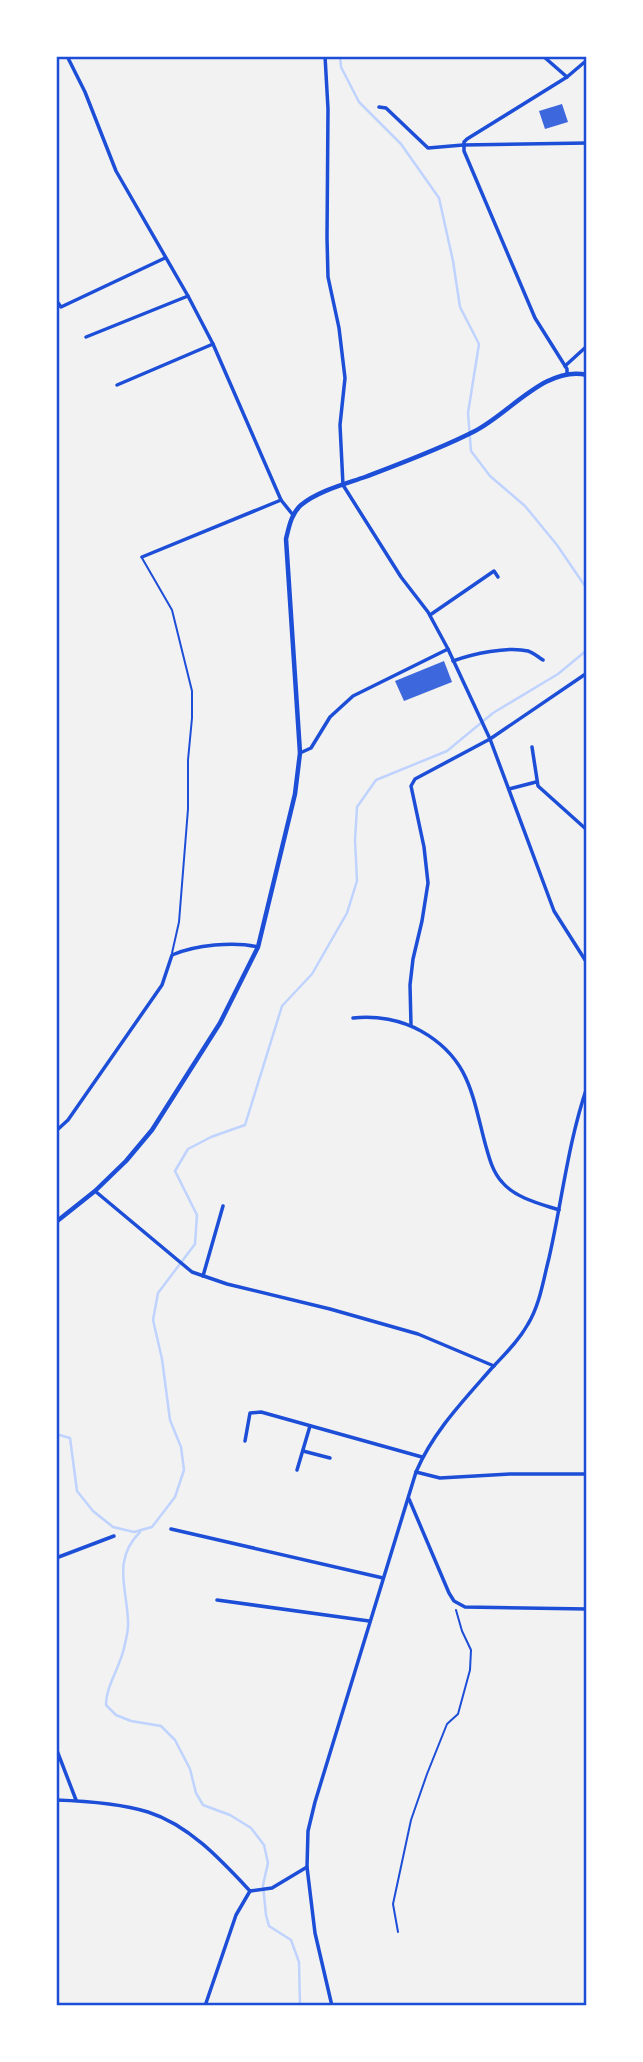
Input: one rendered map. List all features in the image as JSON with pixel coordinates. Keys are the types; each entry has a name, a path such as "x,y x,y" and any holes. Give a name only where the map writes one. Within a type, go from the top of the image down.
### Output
{"main road":[{"path":"56,1222 96,1191 152,1130 220,1023 258,947 295,794 300,753 286,539 293,515 302,505 321,494 478,430 537,387 567,373 587,375"}],"street":[{"path":"67,56 85,92 116,171 213,344 281,500 293,515"},
{"path":"326,56 328,277 339,328 345,378 340,425 343,485 401,577 430,615 490,740 554,912 587,963"},
{"path":"543,56 567,77"},
{"path":"567,373 535,318 463,145 467,139 567,77 587,60"},
{"path":"379,107 386,108 428,148 587,143"},
{"path":"56,300 61,307 165,258"},
{"path":"86,337 188,296"},
{"path":"117,385 213,344"},
{"path":"565,366 587,346"},
{"path":"142,557 281,500"},
{"path":"430,615 494,572 498,577"},
{"path":"300,753 311,748 330,717 353,696 447,649"},
{"path":"453,661 469,655 521,650 531,652 542,660"},
{"path":"411,1025 410,985 413,959 428,883 424,847 411,786 415,779 490,740 587,673"},
{"path":"532,747 536,782 553,801 587,830"},
{"path":"509,789 536,782"},
{"path":"56,1131 68,1120 162,985 172,955 179,951 219,945 246,944 258,947"},
{"path":"353,1018 378,1017 411,1025 435,1038 451,1053 469,1082 490,1160 503,1185 538,1203 560,1210"},
{"path":"332,2006 315,1933 306,1867 310,1821 400,1518 422,1457 453,1413 518,1340 538,1304 560,1210 573,1130 587,1087"},
{"path":"96,1191 188,1270 227,1284 418,1334 494,1366"},
{"path":"203,1276 223,1206"},
{"path":"245,1441 248,1417 252,1412 261,1412 422,1457"},
{"path":"298,1470 310,1426"},
{"path":"303,1451 330,1458"},
{"path":"416,1472 440,1478 587,1474"},
{"path":"409,1498 452,1599 465,1607 587,1609"},
{"path":"171,1529 383,1578"},
{"path":"56,1558 114,1536"},
{"path":"217,1600 369,1621"},
{"path":"56,1748 76,1800"},
{"path":"56,1800 109,1804 148,1812 178,1826 207,1848 250,1891"},
{"path":"250,1891 269,1888 306,1867"},
{"path":"205,2006 236,1915 250,1891"}],"lane":[{"path":"142,557 172,610 192,691 188,809 179,922 172,955"}],"path":[{"path":"398,1932 393,1904 411,1820 447,1724 458,1714 470,1670 471,1650 462,1632 452,1599"}],"building":[{"path":"562,104 568,122 545,129 539,111"},
{"path":"444,661 452,682 404,701 395,681"}],"waterway":[{"path":"340,56 341,67 359,102 401,144 439,198 460,307 479,344 468,413 471,451 490,476 525,506 557,545 587,589"},
{"path":"56,1434 70,1438 77,1491 93,1511 113,1527 134,1532 152,1527 175,1497 184,1470 181,1447 170,1420 162,1359 153,1320 158,1293 195,1244 197,1215 175,1171 188,1149 211,1137 245,1125 282,1006 312,974 347,913 357,881 357,807 376,780 447,751 493,713 558,674 587,650"},
{"path":"140,1532 126,1553 123,1575 128,1631 106,1705 116,1715 131,1721 161,1726 175,1740 190,1769 196,1793 203,1805 230,1815 251,1828 264,1845 268,1863 263,1885 266,1915 269,1926 291,1940 299,1962 300,2006"}]}
